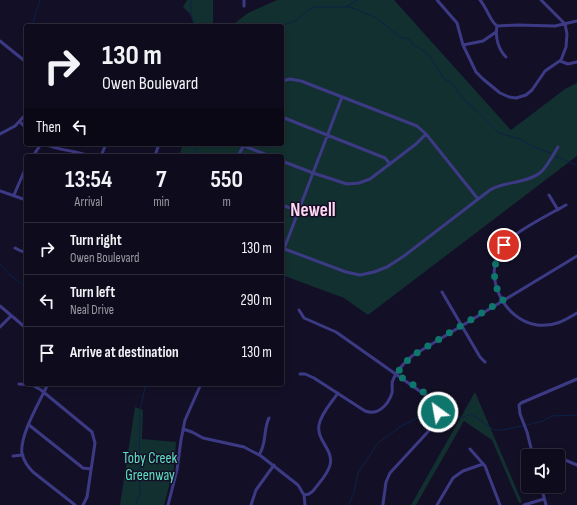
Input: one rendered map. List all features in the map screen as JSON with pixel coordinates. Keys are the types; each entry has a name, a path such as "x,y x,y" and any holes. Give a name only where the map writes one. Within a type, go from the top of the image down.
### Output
{"street":[{"path":"244,0 244,6"},
{"path":"437,0 456,21 463,45 473,68 480,77 500,93 512,97 522,97 529,93 545,71 560,61 563,57 567,44 567,31 565,24 541,0"},
{"path":"480,0 493,23 497,26 547,26 577,21"},
{"path":"497,26 496,32 501,51 506,57"},
{"path":"463,45 483,41 496,32"},
{"path":"0,42 24,60"},
{"path":"560,61 567,64 577,62"},
{"path":"284,80 290,79 301,81 417,126 426,134 478,199"},
{"path":"284,247 342,97"},
{"path":"0,134 10,130 24,117"},
{"path":"284,118 385,158 390,164"},
{"path":"20,122 24,126"},
{"path":"284,162 313,174 347,184 359,183 370,180 416,144 426,134"},
{"path":"48,146 84,154"},
{"path":"246,146 265,154"},
{"path":"284,250 346,272 360,275 387,268 478,199 499,185 529,179 541,172 558,147"},
{"path":"14,195 24,172"},
{"path":"0,191 24,199"},
{"path":"549,195 558,210"},
{"path":"566,205 514,236 504,245 499,251 496,261 494,283 503,300 516,315 526,322 535,324 554,324 577,313"},
{"path":"284,206 298,211"},
{"path":"16,248 24,252"},
{"path":"300,374 305,374 314,378 365,411 371,413 376,412 381,409 390,396 392,382 396,374 412,356 577,256"},
{"path":"442,292 480,357 485,362"},
{"path":"0,306 24,326"},
{"path":"299,310 304,318 336,332 396,374 431,399 437,408 437,417 434,425 390,473 385,488 383,504"},
{"path":"0,327 12,316"},
{"path":"531,449 520,414 519,405 577,379"},
{"path":"19,384 24,384"},
{"path":"34,386 44,392 92,432 95,443 87,497 83,505"},
{"path":"47,386 29,424 22,443 23,456 28,466 34,472 75,505"},
{"path":"168,505 177,470 183,429 190,408 200,386"},
{"path":"304,495 313,491 330,466 329,454 320,436 318,426 321,418 338,393"},
{"path":"260,455 264,446 266,425 269,418"},
{"path":"29,424 83,468 91,469"},
{"path":"183,429 203,438 244,447 260,455 298,485 304,495 305,505"},
{"path":"470,449 483,464 500,505"},
{"path":"13,456 23,456"},
{"path":"565,460 577,465"},
{"path":"437,505 453,478 463,471 483,464"},
{"path":"251,505 256,490 274,465"},
{"path":"543,493 546,505"},
{"path":"524,505 544,499"}],"green space":[{"path":"187,0 213,0 213,24 194,24 190,14 183,7"},
{"path":"277,0 394,0 511,130 565,89 577,83 577,156 368,315 344,298 284,276 284,154 180,154 182,146 284,146 284,24 234,24 248,13"},
{"path":"475,392 522,502 519,503 492,440 464,421 416,505 411,505"},
{"name":"Toby Creek Greenway","path":"135,407 143,410 142,439 176,442 174,468 164,505 120,505"}],"waterway":[{"path":"34,24 40,0"},
{"path":"192,0 191,13 194,24"},
{"path":"346,7 357,0"},
{"path":"284,24 295,21 308,10 316,7 350,7 375,17 400,37 409,39 413,45 426,52 444,79 453,84 462,98 499,133 520,139 536,148 551,153"},
{"path":"193,154 197,146"},
{"path":"555,156 576,165"},
{"path":"0,264 10,275 24,286"},
{"path":"136,505 140,493 140,410 146,386"},
{"path":"440,417 464,417 471,414 494,430 522,426"},
{"path":"527,425 543,421 552,416 577,415"},
{"path":"349,505 354,492 358,473 379,442 403,425 421,416 435,416"}],"district":[{"name":"Newell","path":"313,209"}],"route":[{"path":"438,412 436,405 431,399 396,374 412,356 503,300 496,289 494,276 499,251 504,245"}]}
